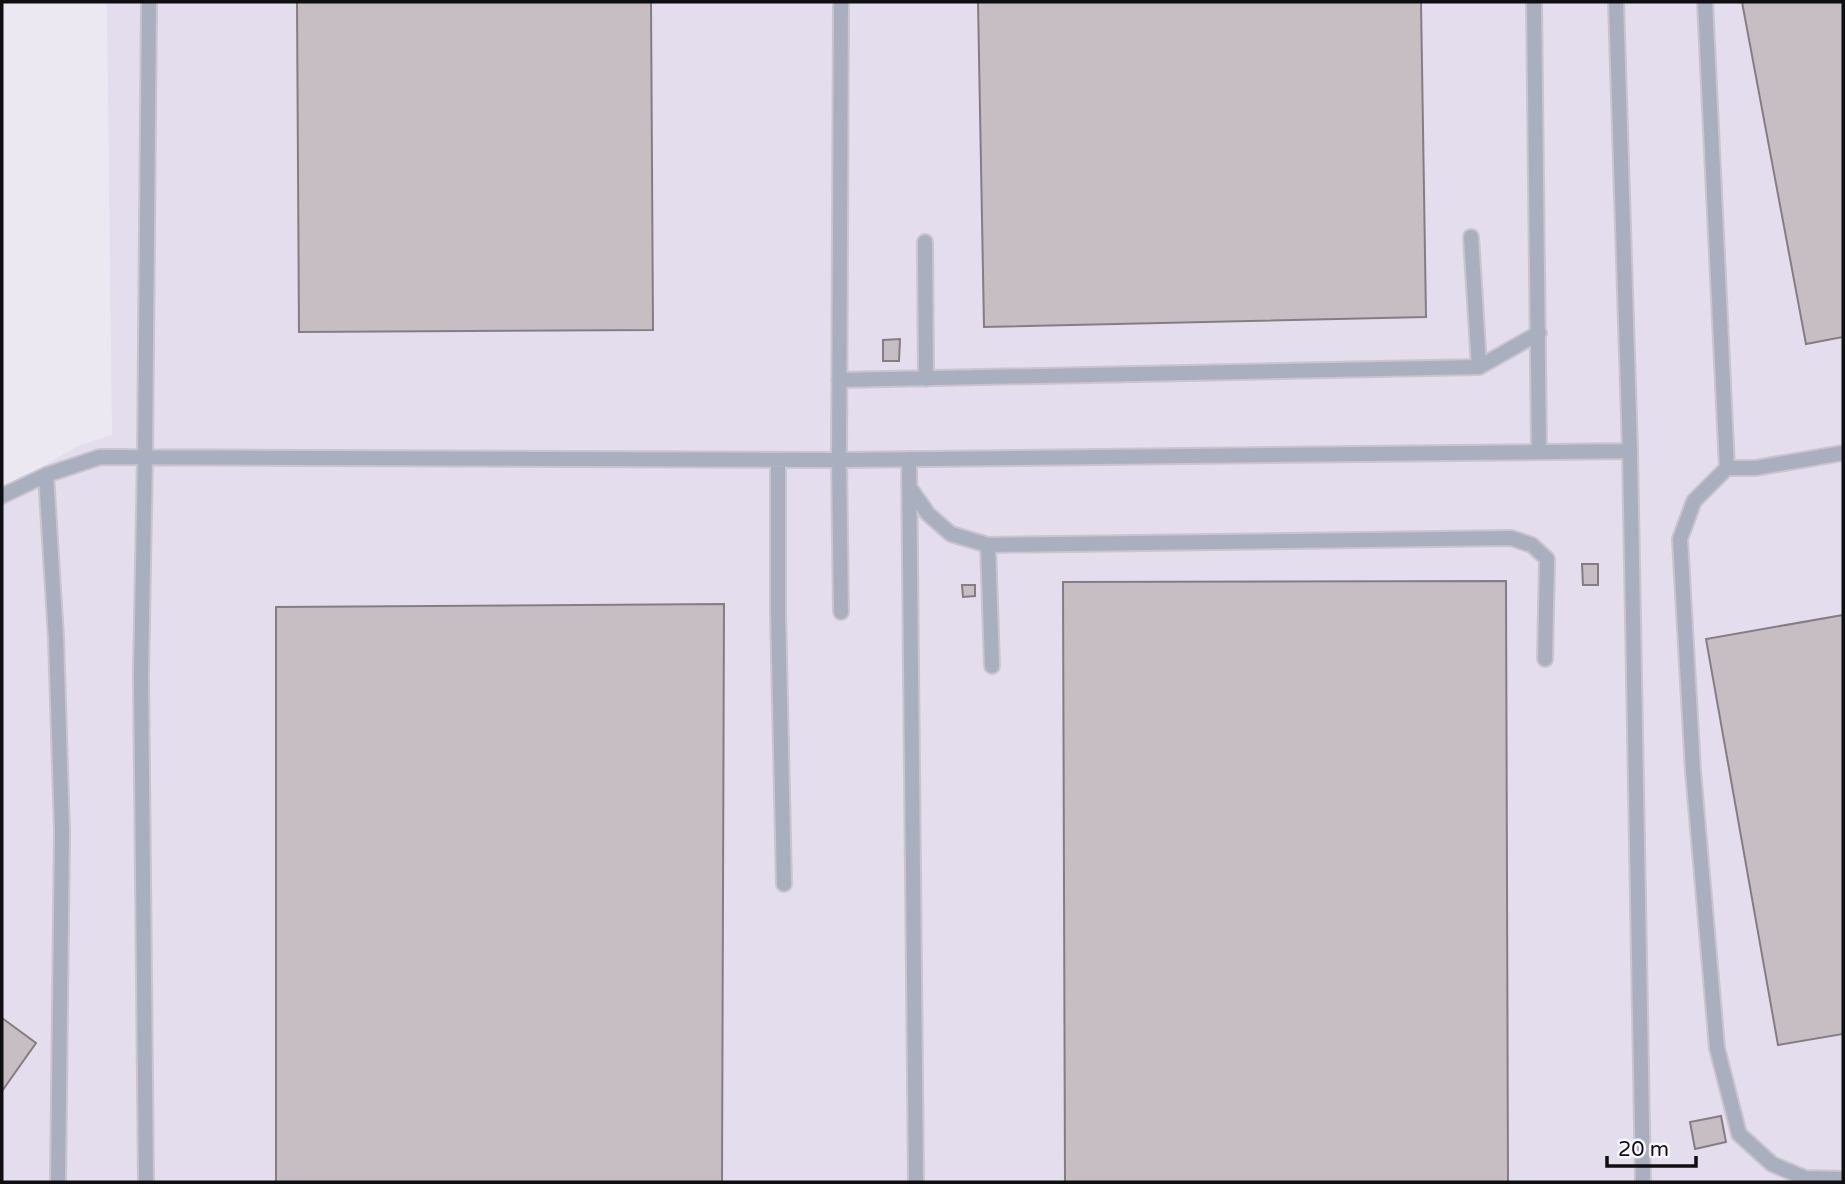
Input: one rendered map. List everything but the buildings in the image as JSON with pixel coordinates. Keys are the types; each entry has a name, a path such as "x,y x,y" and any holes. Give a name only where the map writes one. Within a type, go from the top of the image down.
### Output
{"lane":[{"path":"146,1182 141,674 149,2"},
{"path":"841,2 841,612"},
{"path":"1534,2 1539,452"},
{"path":"1616,2 1630,451 1643,1182"},
{"path":"1704,2 1727,468"},
{"path":"1471,237 1479,367"},
{"path":"925,242 926,379"},
{"path":"839,380 1479,367 1539,333"},
{"path":"2,496 46,475 100,457 839,460 1630,451"},
{"path":"1843,453 1755,468 1727,468 1694,501 1680,540 1693,771 1717,1048 1739,1134 1772,1164 1805,1178 1843,1179"},
{"path":"909,459 916,1182"},
{"path":"778,460 778,612 784,884"},
{"path":"46,475 56,638 62,831 58,1182"},
{"path":"910,488 928,514 951,534 988,545 1511,538 1532,545 1547,559 1545,659"},
{"path":"988,545 992,666"}],"shaded area":[{"path":"107,2 1843,2 1843,1182 2,1182 2,490 78,446 112,435"}]}
